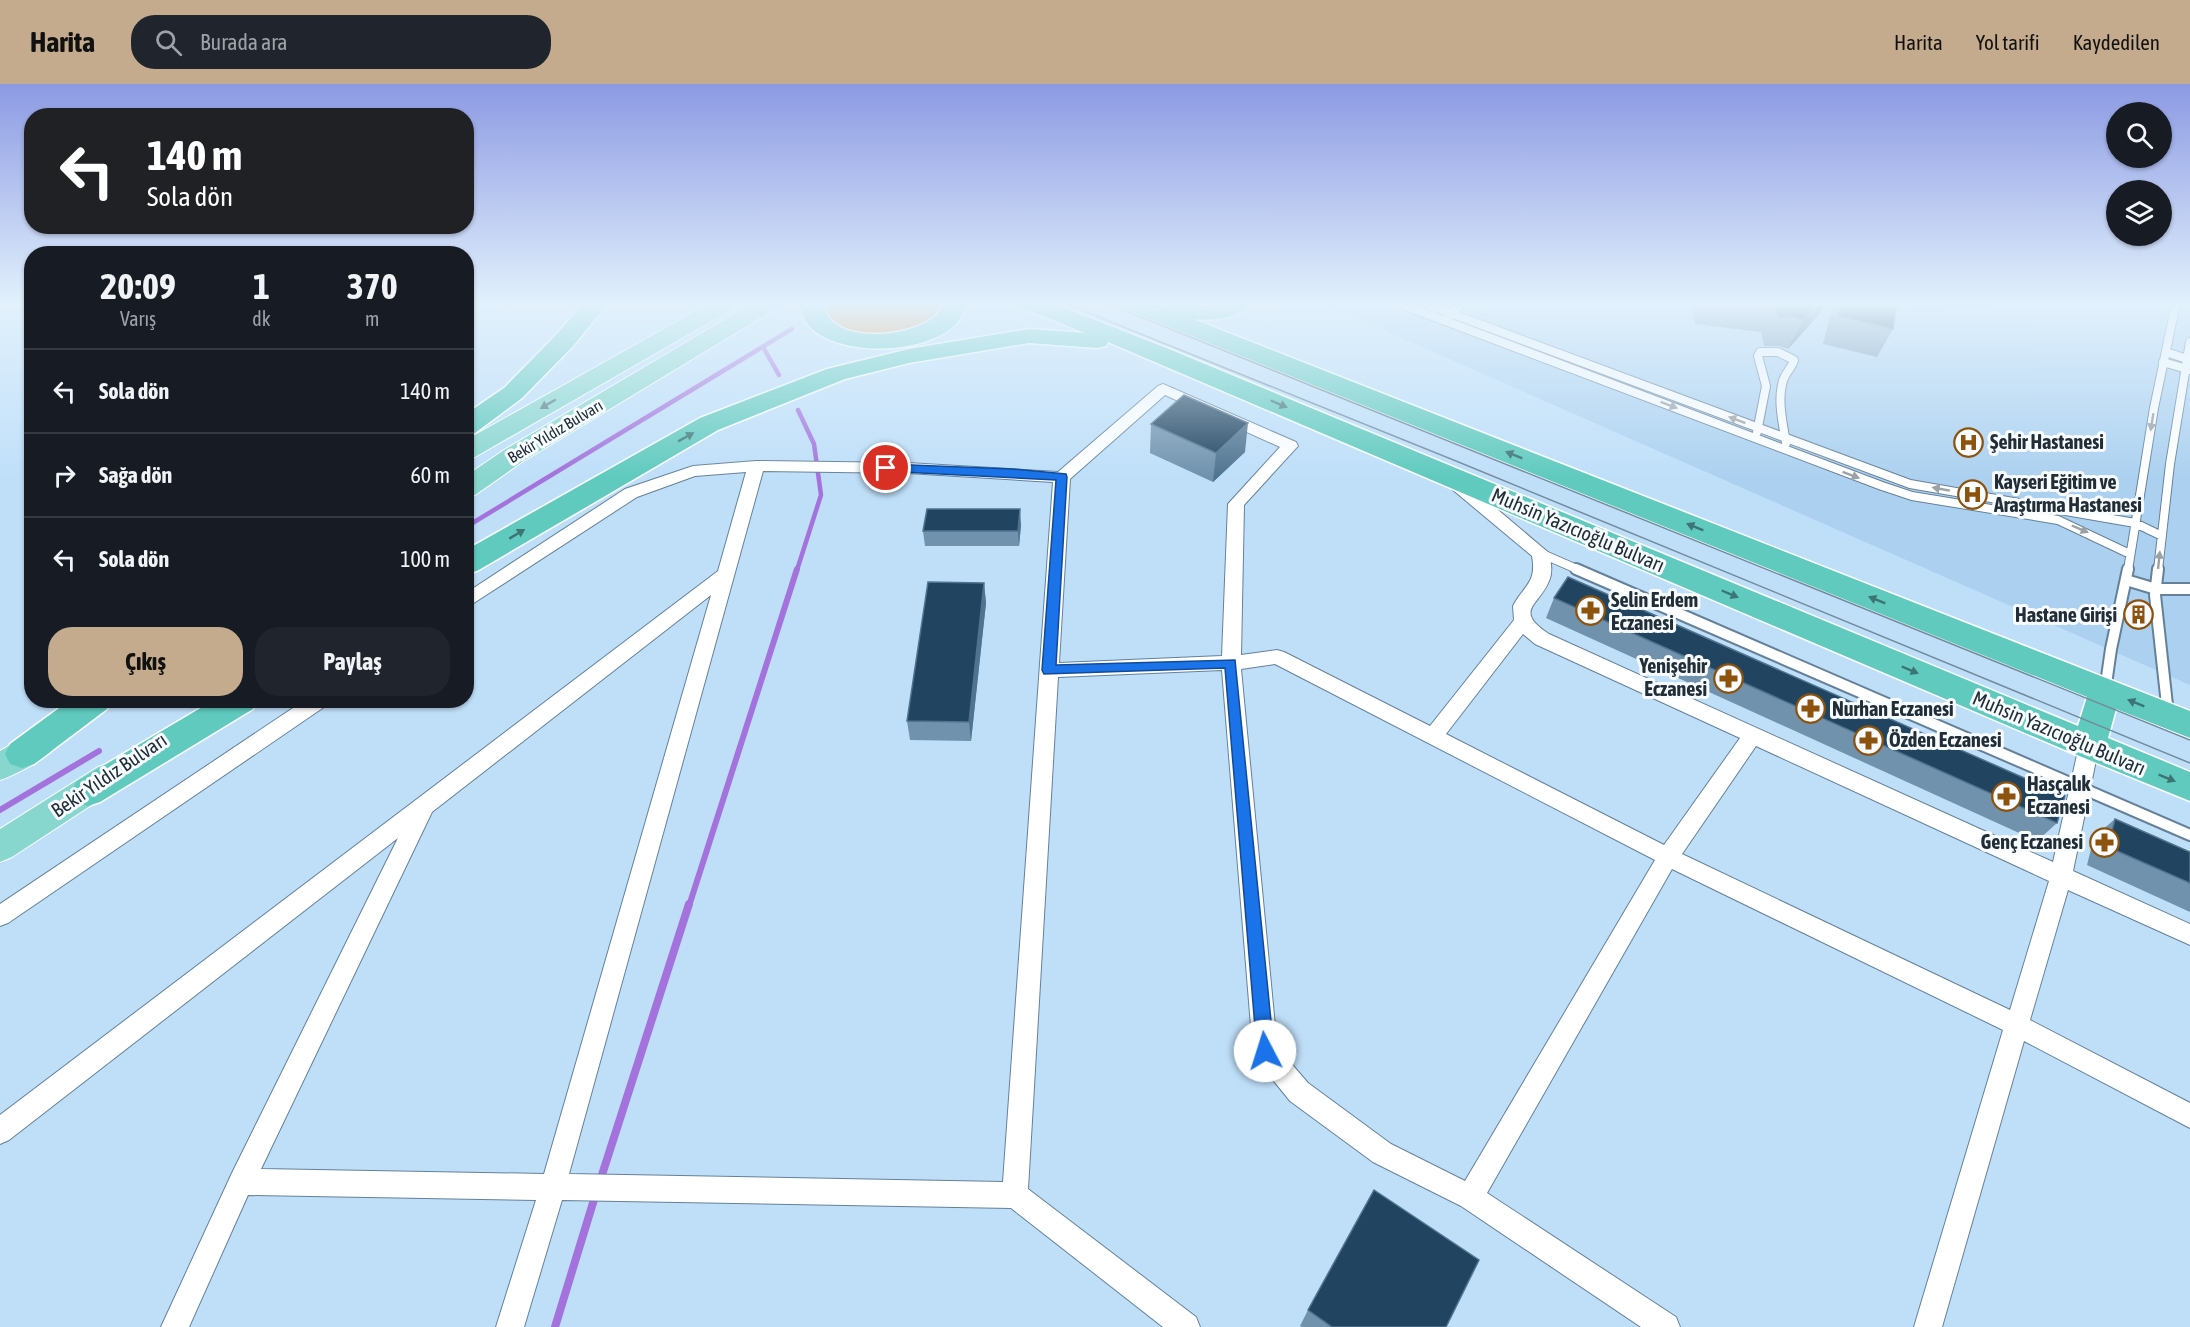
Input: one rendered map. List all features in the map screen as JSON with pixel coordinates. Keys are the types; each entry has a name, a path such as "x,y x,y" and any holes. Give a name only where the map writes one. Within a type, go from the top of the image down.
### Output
{"highway":[{"path":"474,421 513,393 544,361"},
{"path":"474,559 709,424 836,374 889,361"},
{"name":"Muhsin Yazıcıoğlu Bulvarı","path":"1177,361 2190,787"},
{"path":"1276,361 2179,720"},
{"path":"2089,746 2105,691"},
{"path":"11,761 84,708"},
{"path":"88,792 227,708"}],"main road":[{"name":"Bekir Yıldız Bulvarı","path":"474,446 624,361"},
{"name":"Bekir Yıldız Bulvarı","path":"474,483 513,456 672,361"},
{"path":"11,761 97,708"},
{"name":"Bekir Yıldız Bulvarı","path":"0,847 88,792 205,708"}],"street":[{"path":"474,597 631,493 693,471 756,466 908,468 1062,477 1163,389 1290,446 1236,504 1231,663 1265,1051 1299,1092 1382,1153 1470,1197 1666,1327"},
{"path":"510,1327 553,1187 756,466"},
{"path":"1444,474 1540,553 1543,573 1535,589 1524,602 1521,614 1523,621 1542,639 2190,935"},
{"path":"1015,1195 1062,477"},
{"path":"0,1131 726,574"},
{"path":"1433,736 1523,621"},
{"path":"1049,670 1231,663 1277,657 1668,857 2017,1025 2190,1116"},
{"path":"0,916 308,708"},
{"path":"1470,1197 1668,857 1753,735"},
{"path":"1928,1327 2061,876 2089,746"},
{"path":"175,1327 242,1182 425,805"},
{"path":"242,1182 1015,1195 1186,1327"}],"lane":[{"path":"1560,361 1755,438 1912,496 2058,520 2089,532 2130,554"},
{"path":"1573,361 1910,484 2135,523 2162,536"},
{"path":"1755,438 1766,399 1765,370 1761,361"},
{"path":"1784,449 1786,438 1781,406 1783,380 1792,368 1794,361"},
{"path":"2105,691 2163,362 2188,370 2170,464 2156,589 2179,720"},
{"path":"1540,553 2190,835"},
{"path":"2126,580 2156,589 2190,589"}],"shaded area":[{"name":"Kayseri Eğitim ve Araştırma Hastanesi","path":"1454,361 2190,361 2190,685"}],"building":[{"path":"1184,395 1248,423 1216,453 1151,424"},
{"path":"927,509 1020,509 1018,531 923,531"},
{"path":"1568,577 2065,796 2057,823 1554,598"},
{"path":"928,582 984,583 969,722 907,721"},
{"path":"2115,819 2190,852 2190,883 2108,847"},
{"path":"1374,1190 1479,1260 1446,1327 1332,1327 1308,1310"}],"waterway":[{"path":"474,522 739,361"},
{"path":"771,361 779,375"},
{"path":"797,570 821,495 814,444 798,410"},
{"path":"689,906 797,569"},
{"path":"0,810 99,751"},
{"path":"600,1181 689,904"},
{"path":"555,1327 596,1193"}],"tram line":[{"path":"1208,361 2190,763"},
{"path":"1250,361 2190,740"}],"place":[{"name":"Şehir Hastanesi","path":"1969,442"},
{"name":"Kayseri Eğitim ve Araştırma Hastanesi","path":"1973,494"},
{"name":"Selin Erdem Eczanesi","path":"1590,611"},
{"name":"Hastane Girişi","path":"2138,615"},
{"name":"Yenişehir Eczanesi","path":"1728,678"},
{"name":"Nurhan Eczanesi","path":"1811,709"},
{"name":"Özden Eczanesi","path":"1868,740"},
{"name":"Hasçalık Eczanesi","path":"2006,796"},
{"name":"Genç Eczanesi","path":"2104,842"}],"route":[{"path":"886,468 1012,472 1062,477 1049,670 1231,663 1265,1051"}]}
